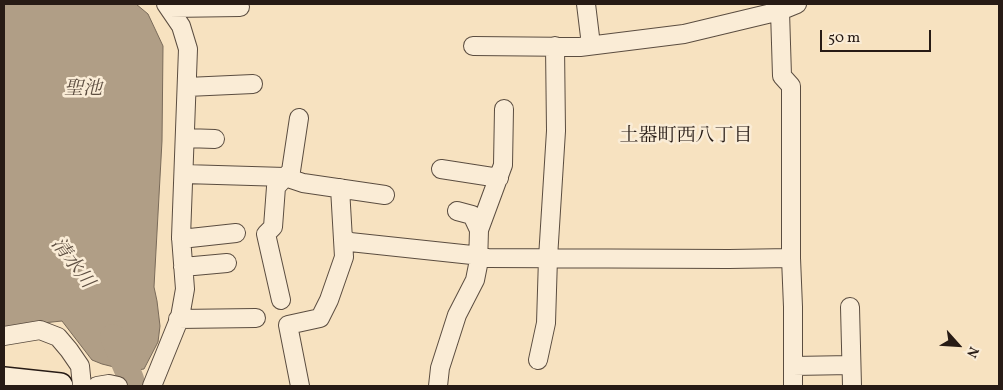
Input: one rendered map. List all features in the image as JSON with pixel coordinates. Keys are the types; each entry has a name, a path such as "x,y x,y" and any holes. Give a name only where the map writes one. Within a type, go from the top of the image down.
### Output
{"street":[{"path":"586,4 590,45"},
{"path":"473,46 580,47 684,34 780,11 797,4"},
{"path":"167,6 240,7"},
{"path":"152,386 178,319 185,289 181,239 188,49 181,26 167,6"},
{"path":"780,11 782,76 791,86 793,386"},
{"path":"538,360 548,338 546,322 549,126 555,46"},
{"path":"187,87 253,84"},
{"path":"438,386 440,368 457,315 475,280 479,230 504,165 504,109"},
{"path":"281,300 266,234 273,227 276,187 290,172 299,118"},
{"path":"185,138 214,139"},
{"path":"441,169 499,178"},
{"path":"184,174 285,177 302,183 385,195"},
{"path":"300,386 288,325 320,318 329,300 344,257 340,188"},
{"path":"457,211 472,215 479,230"},
{"path":"181,239 236,233"},
{"path":"343,235 350,242 488,258 791,258"},
{"path":"183,267 227,263"},
{"path":"850,307 852,386"},
{"path":"178,319 256,318"},
{"path":"4,336 40,330 58,337 80,366 82,386"},
{"path":"793,366 851,365"},
{"path":"4,380 60,386"}],"water":[{"name":"聖池","path":"4,4 136,4 148,14 163,46 162,141 154,287 160,326 158,342 144,369 130,371 92,360 62,321 4,327"}],"waterway":[{"name":"清水川","path":"113,337 131,379 131,386"}],"district":[{"name":"土器町西八丁目","path":"686,138"}]}
